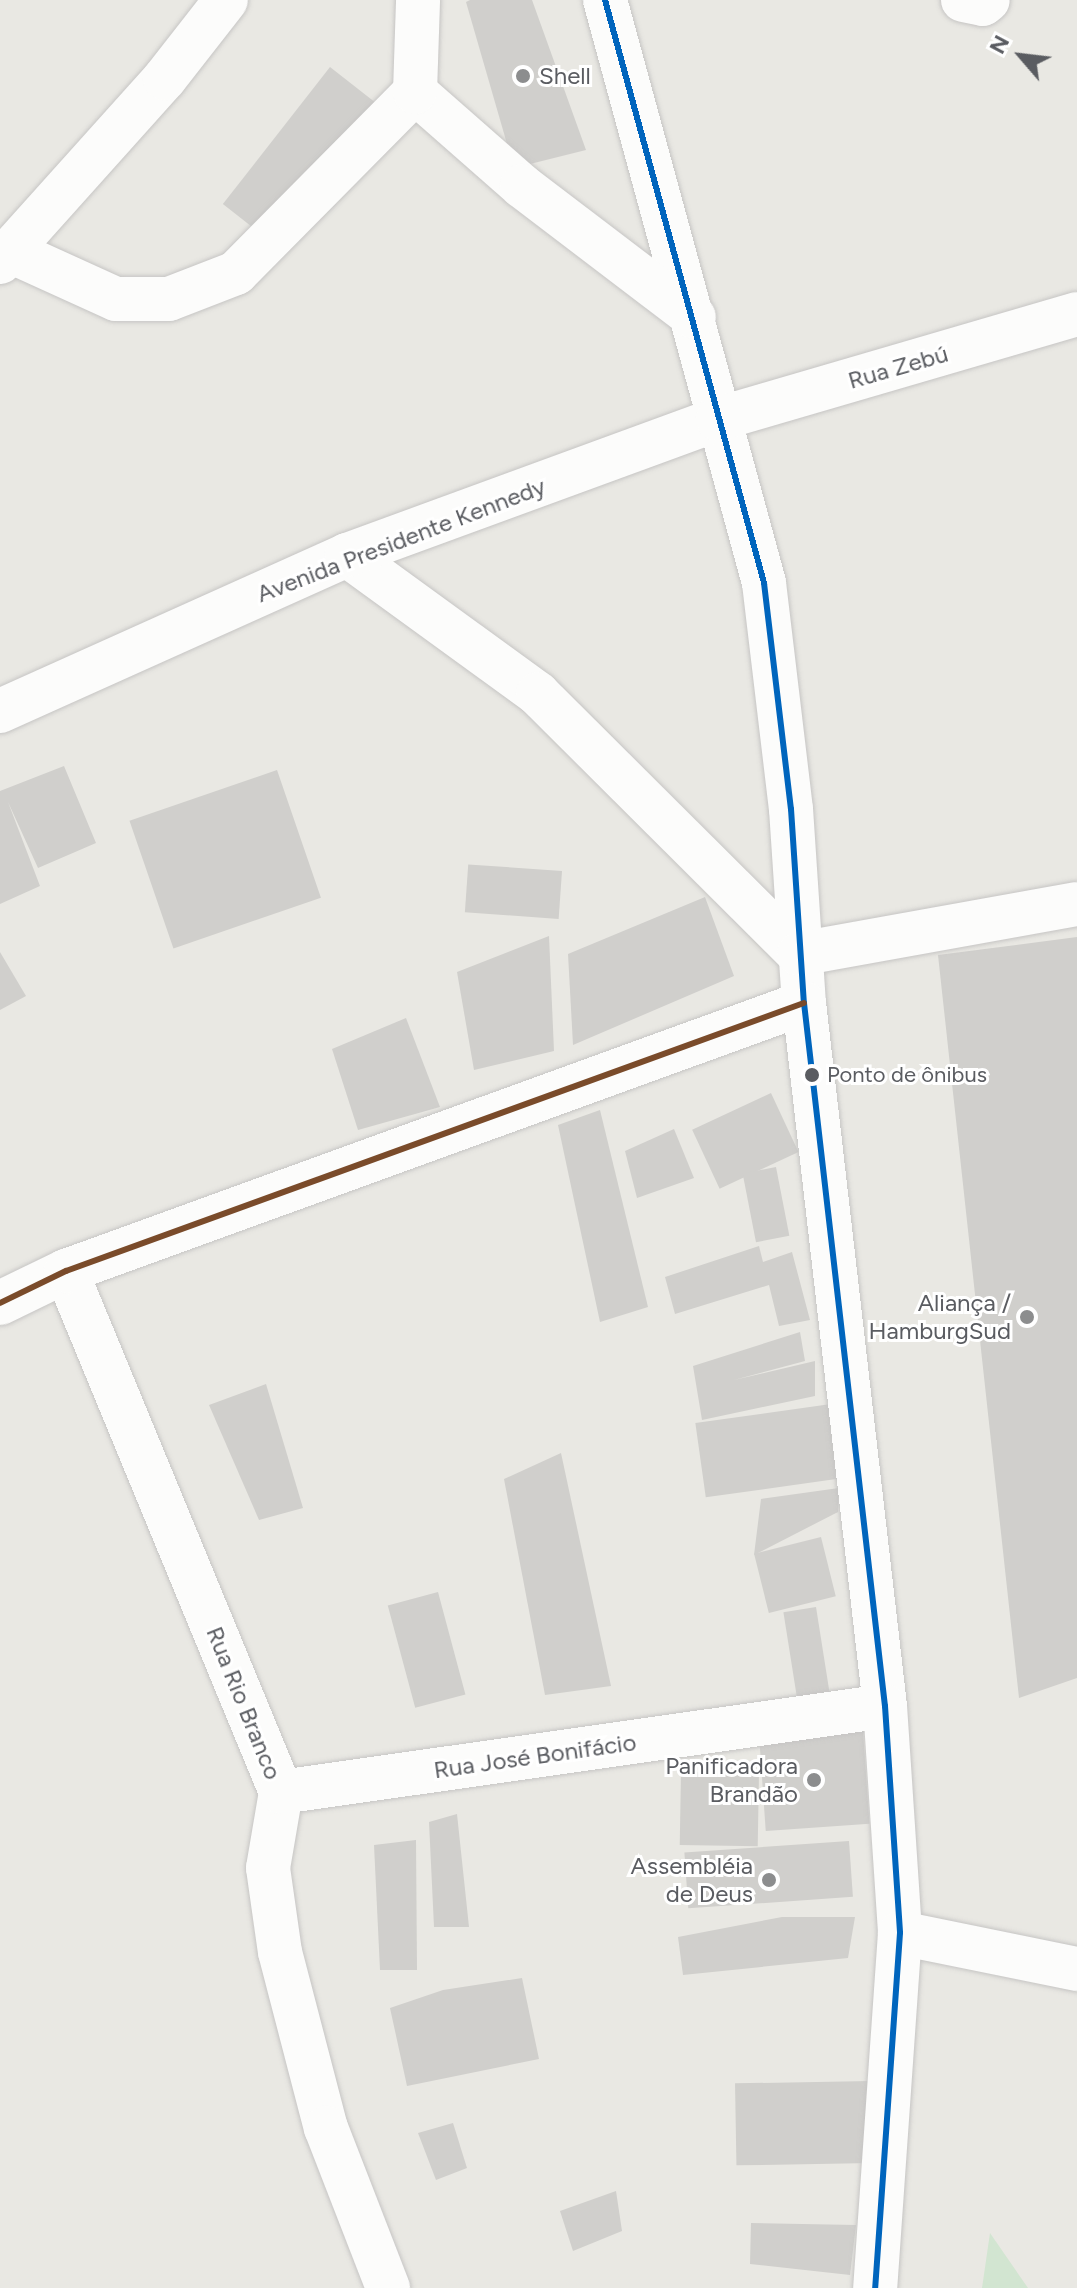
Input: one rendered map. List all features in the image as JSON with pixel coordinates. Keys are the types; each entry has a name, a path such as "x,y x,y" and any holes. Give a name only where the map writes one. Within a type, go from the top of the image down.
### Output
{"street":[{"path":"226,0 165,78 5,256 116,299 169,299 236,273 415,92 418,0"},
{"path":"963,0 983,4 988,0"},
{"path":"611,8 764,583 791,809 804,1003 885,1706 900,1933 875,2288"},
{"path":"415,92 522,186 694,317"},
{"name":"Rua Zebú","path":"718,419 1077,314"},
{"name":"Avenida Presidente Kennedy","path":"0,711 347,555 718,419"},
{"path":"347,555 538,694 799,954"},
{"path":"799,954 1077,904"},
{"path":"0,1303 66,1271 804,1003"},
{"name":"Rua Rio Branco","path":"66,1271 281,1792 268,1868 280,1952 326,2128 388,2288"},
{"name":"Rua José Bonifácio","path":"281,1792 885,1706"},
{"path":"900,1933 1077,1969"}],"green space":[{"path":"990,2233 1028,2288 982,2288"}],"building":[{"name":"Shell","path":"532,0 586,150 514,168 466,2"},
{"path":"330,67 379,105 272,242 223,204"},
{"path":"64,766 96,843 38,868 8,802 40,886 0,904 0,791"},
{"path":"277,770 321,898 173,948 129,821"},
{"path":"468,864 562,871 559,919 465,912"},
{"path":"705,897 734,976 573,1045 568,954"},
{"path":"549,936 554,1051 474,1070 457,972"},
{"name":"Aliança / HamburgSud","path":"1077,937 1077,1678 1019,1698 938,955"},
{"path":"0,952 26,996 0,1010"},
{"path":"406,1018 440,1107 358,1130 332,1049"},
{"path":"771,1093 798,1152 720,1189 692,1130"},
{"path":"600,1110 648,1307 600,1322 558,1125"},
{"path":"674,1129 694,1178 637,1198 625,1151"},
{"path":"776,1167 789,1236 756,1242 743,1173"},
{"path":"759,1246 763,1262 792,1252 810,1320 779,1326 769,1285 675,1314 665,1277"},
{"path":"800,1332 805,1361 734,1380 815,1361 815,1396 702,1420 693,1366"},
{"path":"266,1384 303,1508 259,1520 209,1405"},
{"path":"831,1404 841,1478 706,1497 695,1423"},
{"path":"561,1453 611,1686 545,1695 504,1479"},
{"path":"839,1488 838,1512 754,1555 761,1499"},
{"path":"821,1537 836,1596 769,1613 754,1554"},
{"path":"438,1592 465,1694 415,1708 388,1605"},
{"path":"816,1607 830,1697 798,1702 783,1612"},
{"name":"Panificadora Brandão","path":"863,1731 869,1824 766,1831 759,1738"},
{"path":"681,1772 759,1773 758,1846 680,1845"},
{"path":"457,1814 469,1927 434,1927 429,1822"},
{"path":"416,1840 417,1970 380,1970 374,1845"},
{"name":"Assembléia de Deus","path":"849,1841 853,1897 688,1908 684,1853"},
{"path":"782,1917 855,1917 848,1958 683,1975 678,1937"},
{"path":"522,1978 539,2059 407,2086 390,2008 443,1990"},
{"path":"871,2081 872,2163 736,2165 735,2083"},
{"path":"453,2123 467,2168 436,2180 418,2133"},
{"path":"616,2191 622,2231 573,2251 560,2211"},
{"path":"751,2223 856,2225 850,2275 750,2264"}],"transit line":[{"path":"605,0 764,583 791,809 804,1003 885,1706 900,1933 875,2288"},
{"path":"0,1303 66,1271 804,1003"}],"place":[{"name":"Shell","path":"523,76"},
{"name":"Ponto de ônibus","path":"812,1075"},
{"name":"Aliança / HamburgSud","path":"1027,1317"},
{"name":"Panificadora Brandão","path":"814,1780"},
{"name":"Assembléia de Deus","path":"769,1880"}]}
